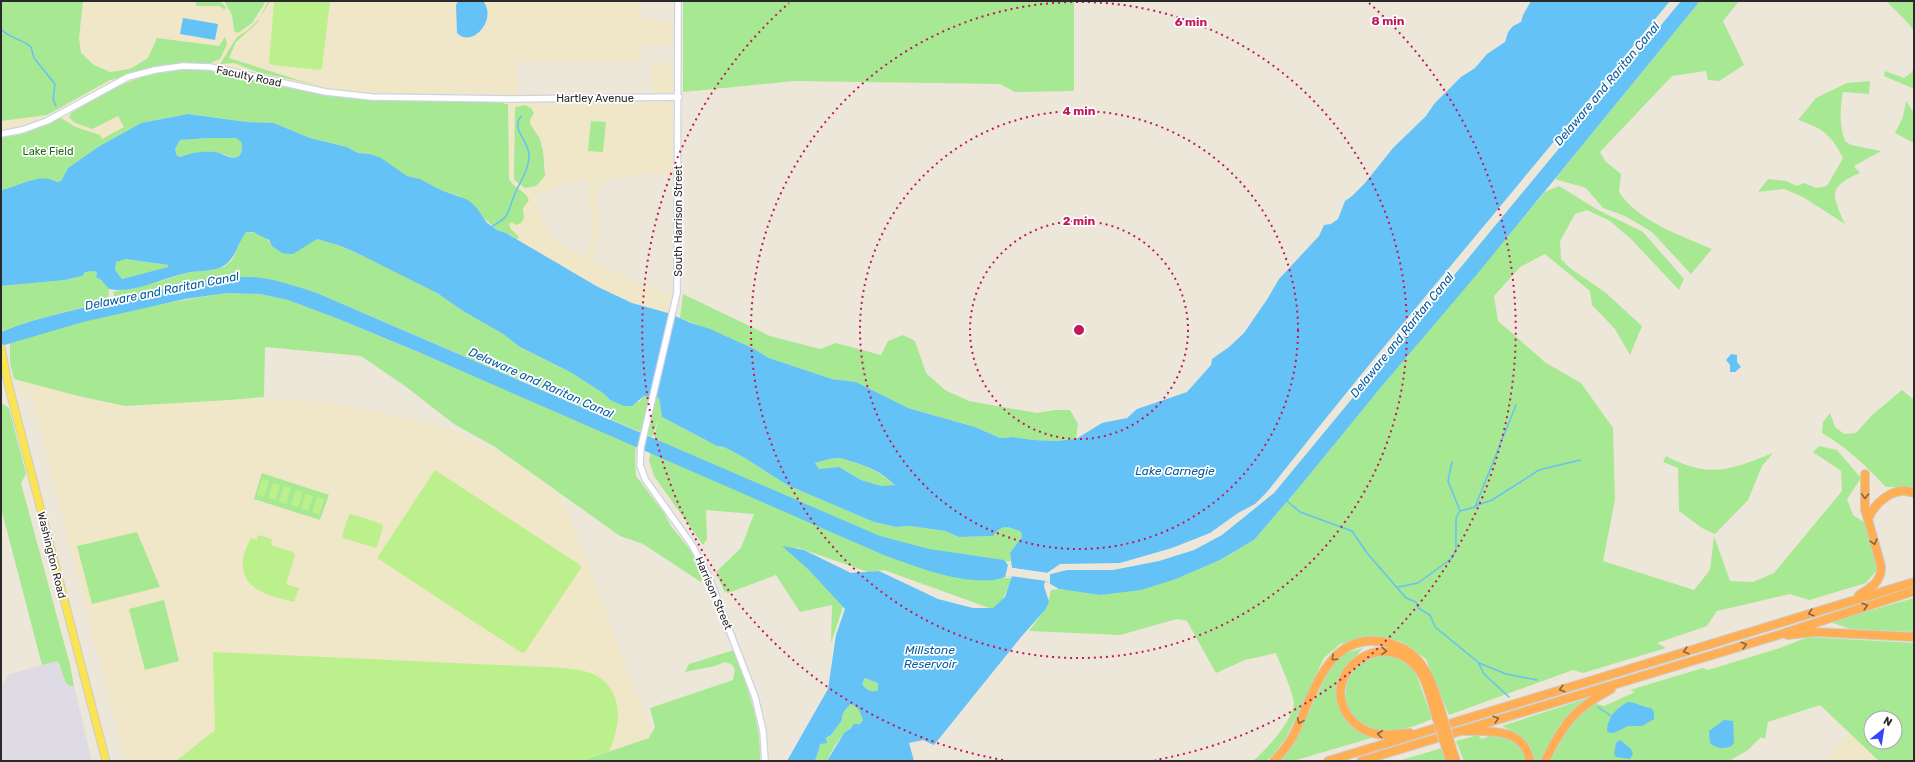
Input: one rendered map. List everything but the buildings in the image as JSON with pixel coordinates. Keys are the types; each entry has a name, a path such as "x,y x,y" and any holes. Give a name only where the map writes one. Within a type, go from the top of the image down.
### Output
{"highway":[{"path":"1848,601 1875,584 1882,573 1865,510 1865,474"},
{"path":"1868,519 1875,506 1891,494 1900,491 1914,493"},
{"path":"1328,761 1914,582"},
{"path":"1361,761 1775,636 1914,591"},
{"path":"1775,636 1814,632 1914,637"},
{"path":"1274,761 1291,740 1326,665 1343,650 1362,643 1377,641 1389,643 1413,654 1426,670 1454,760"},
{"path":"1419,733 1377,734 1362,729 1352,720 1345,709 1341,697 1343,681 1350,668 1358,660 1372,652 1389,651 1398,653 1414,664 1421,674 1438,712"},
{"path":"1545,761 1559,733 1577,711 1592,699 1626,680"},
{"path":"1458,731 1495,731 1512,736 1524,745 1530,761"}],"main road":[{"name":"Washington Road","path":"1,348 10,391 106,761"}],"street":[{"name":"South Harrison Street","path":"644,434 675,304 678,278 678,1"},
{"name":"Faculty Road","path":"1,134 22,130 47,120 128,77 155,70 183,66 215,68 326,92 364,96 511,99"},
{"name":"Hartley Avenue","path":"511,99 679,97"},
{"name":"Harrison Street","path":"644,434 640,461 643,476 692,545 708,575 756,701 763,731 765,761"}],"shaded area":[{"path":"1,1 641,1 641,20 673,20 673,46 640,45 639,62 518,62 517,93 651,93 652,62 673,63 673,179 668,175 641,174 602,181 597,188 600,227 594,257 597,263 666,295 672,293 668,313 632,303 598,287 506,233 274,123 188,114 53,179 1,190","holes":["586,181 589,184 589,203 592,231 586,253 580,255 555,240 542,221 535,200 538,195 566,183"]},
{"path":"18,378 34,381 78,397 130,408 207,399 277,399 344,404 447,428 508,456 560,497 569,514 653,736 583,761 125,761 31,395 23,396"},
{"path":"58,661 66,683 70,686 74,686 92,761 1,761 1,687 9,674"},
{"path":"1856,726 1863,733 1863,750 1879,750 1890,761 1822,761"}],"green space":[{"path":"1,1 83,1 79,38 81,53 94,65 110,72 130,69 148,58 157,38 219,46 225,37 227,44 220,59 208,64 172,65 110,80 47,115 1,121"},
{"path":"195,1 220,1 226,7 225,10 219,6 197,6"},
{"path":"224,1 266,1 252,23 238,33 234,31 232,15"},
{"path":"268,1 270,1 260,18"},
{"path":"276,1 330,1 322,68 320,70 272,65 269,62 274,3"},
{"path":"683,1 1074,1 1074,91 1015,92 1000,84 794,81 683,92"},
{"path":"1700,1 1739,1 1723,21 1744,65 1719,81 1708,80 1706,71 1672,76 1600,152 1605,161 1621,174 1619,192 1637,212 1674,233 1712,249 1691,274 1652,232 1625,216 1603,208 1586,188 1555,179"},
{"path":"1886,1 1914,1 1914,31 1908,23"},
{"path":"260,18 257,23 236,42 229,58 298,80 323,86 260,73 234,63 220,64 237,37 248,30"},
{"path":"1914,67 1914,87 1912,88 1884,76 1885,71 1904,78 1912,72"},
{"name":"Lake Field","path":"189,68 226,73 303,90 347,97 504,101 504,104 508,104 509,179 525,194 529,200 523,208 524,218 521,223 516,225 512,222 509,224 510,228 519,237 517,239 497,230 459,196 441,190 420,179 407,176 370,154 358,153 347,147 310,138 274,123 247,122 188,114 141,123 98,147 68,168 61,181 35,180 1,190 1,138 23,134 61,118 76,127 100,135 102,139 124,127 118,116 92,129 75,123 69,117 71,113 114,88 146,75"},
{"path":"1870,81 1869,94 1843,92 1841,117 1845,141 1851,145 1881,151 1854,166 1860,173 1849,178 1837,188 1835,199 1845,224 1803,197 1784,189 1758,192 1768,179 1786,181 1797,186 1804,183 1816,188 1827,186 1843,158 1834,143 1825,133 1820,129 1798,120 1816,98 1847,83"},
{"path":"1906,101 1914,113 1914,143 1895,133 1903,117"},
{"path":"525,105 531,108 534,113 530,120 530,124 540,139 543,151 545,176 536,186 525,188 514,180 514,172 515,107"},
{"path":"591,121 606,122 603,152 588,151"},
{"path":"236,138 242,143 239,156 235,158 223,154 200,152 181,157 177,156 175,149 180,140"},
{"path":"1559,186 1598,210 1643,232 1684,279 1679,290 1632,240 1610,221 1587,210 1575,214 1560,241 1561,259 1570,268 1606,293 1642,326 1630,355 1615,329 1592,305 1590,291 1545,254 1520,267 1494,296 1498,321 1546,363 1581,383 1613,428 1615,500 1603,561 1694,590 1710,570 1714,536 1730,581 1753,582 1774,573 1842,491 1841,471 1813,452 1819,446 1837,450 1861,478 1847,499 1853,515 1865,523 1880,566 1866,583 1809,600 1790,594 1717,611 1707,626 1657,643 1666,648 1583,673 1573,670 1449,715 1426,659 1400,641 1372,636 1340,644 1324,658 1286,738 1272,756 1266,761 1253,761 1284,727 1294,703 1276,653 1245,660 1216,673 1187,621 1177,619 1120,635 1029,631 1040,617 1050,596 1051,590 1059,589 1100,595 1176,579 1220,560 1254,540 1545,192"},
{"path":"245,232 261,235 272,246 317,239 341,246 387,267 437,293 463,311 503,334 520,347 570,372 603,393 610,400 639,402 644,396 659,398 662,417 717,446 724,447 745,458 787,485 874,522 895,527 910,526 945,531 959,537 992,536 999,529 1005,527 1013,528 1021,532 1022,538 1010,553 1011,561 1002,562 1000,578 1012,578 1000,606 992,609 884,570 868,572 796,547 843,607 831,643 832,605 800,612 776,575 728,593 724,591 716,572 741,548 754,514 706,510 707,539 703,545 654,476 649,460 658,420 652,437 317,293 288,284 181,285 116,300 113,293 116,291 158,282 186,273 224,267 232,260"},
{"path":"126,259 168,265 169,267 122,279 115,270 116,262"},
{"path":"95,271 97,273 96,277 109,289 108,302 41,318 1,332 1,286 65,280 82,276 84,272"},
{"path":"227,293 260,294 288,300 341,320 636,444 636,476 664,513 671,526 691,551 703,576 701,582 643,544 620,536 495,447 454,424 405,386 361,356 265,347 264,397 229,400 125,406 78,396 14,379 10,363 10,343 90,320 172,302"},
{"path":"683,294 770,336 820,349 836,343 881,355 888,341 903,335 915,341 926,373 945,390 969,401 1037,413 1055,410 1070,410 1078,424 1076,439 1056,441 1013,437 1000,438 975,427 908,408 856,382 832,379 769,358 732,339 680,318"},
{"path":"1902,390 1914,400 1914,489 1911,487 1886,487 1856,457 1840,444 1822,433 1823,422 1830,413 1835,427 1844,434 1856,433 1871,416"},
{"path":"1,403 9,408 26,474 21,483 70,665 74,686 70,686 66,683 58,661 42,665 1,508"},
{"path":"1773,453 1762,466 1748,500 1715,534 1702,528 1679,511 1678,468 1663,462 1666,456 1695,468 1720,470 1744,464"},
{"path":"840,458 870,468 896,486 881,486 861,480 839,467 819,469 815,463"},
{"path":"435,470 580,565 581,568 525,652 522,653 377,558"},
{"path":"262,473 329,495 320,520 254,499"},
{"path":"262,479 269,481 264,497 257,495"},
{"path":"273,483 280,485 275,500 268,498"},
{"path":"284,486 291,488 286,504 279,502"},
{"path":"296,490 303,492 298,508 291,505"},
{"path":"306,493 313,496 308,511 301,509"},
{"path":"317,497 324,499 319,515 312,512"},
{"path":"351,514 382,524 383,527 377,547 375,548 343,538 342,535 349,515"},
{"path":"137,532 160,587 92,604 77,546"},
{"path":"258,535 272,539 271,545 293,552 295,556 286,584 299,588 294,602 267,594 252,585 246,579 243,570 245,551 251,538 257,540"},
{"path":"1914,598 1914,632 1851,629 1830,622"},
{"path":"164,600 179,661 145,670 129,609"},
{"path":"1808,637 1914,643 1914,761 1879,761 1867,750 1903,750 1903,710 1863,710 1863,746 1820,705 1768,722 1765,739 1761,737 1748,750 1729,761 1550,761 1570,726 1594,703 1604,706 1635,692 1630,690 1703,668 1708,670 1780,648"},
{"path":"1363,648 1342,672 1336,693 1343,714 1354,728 1378,736 1293,761 1280,761 1294,744 1329,670 1343,654"},
{"path":"734,650 756,718 760,746 760,761 581,761 649,738 655,727 650,708 733,680 735,669 731,664 725,662 715,666 685,672 689,664"},
{"path":"213,652 544,667 582,671 593,674 603,680 610,688 618,708 618,719 609,751 581,761 176,761 215,730"},
{"path":"1376,655 1395,656 1414,668 1432,719 1415,726 1397,730 1380,731 1363,724 1345,706 1348,679 1353,669 1358,664"},
{"path":"865,678 879,683 878,690 871,691 866,688 862,684"},
{"path":"1588,698 1560,724 1541,761 1532,761 1532,749 1520,736 1502,726"},
{"path":"851,704 860,710 863,720 860,724 850,728 840,738 827,761 815,761 820,744 831,735 842,720 844,711"},
{"path":"1495,734 1507,737 1519,745 1526,761 1464,761 1456,741 1478,735 1482,739"},
{"path":"1442,748 1446,761 1398,761"}],"water":[{"path":"458,1 483,1 487,8 485,23 476,35 463,37 457,33 456,5"},
{"name":"Lake Carnegie","path":"1531,1 1670,1 1316,430 1267,492 1255,504 1238,513 1210,533 1172,548 1120,563 1060,564 1047,573 1012,568 1010,553 1022,537 1021,532 1013,528 1006,527 999,529 993,536 959,537 945,531 910,526 896,527 874,522 787,485 745,458 724,447 717,446 662,417 659,398 644,396 632,406 624,406 610,400 603,393 570,372 520,347 503,334 463,311 437,293 341,246 317,239 293,254 288,254 282,253 272,246 269,240 253,232 246,232 229,262 217,269 177,275 148,285 128,289 109,289 96,277 97,273 95,271 85,272 82,276 65,280 1,286 1,190 43,178 57,182 61,181 68,168 98,147 141,123 188,114 247,122 274,123 310,138 347,147 358,153 370,154 381,158 407,176 420,179 441,190 468,200 476,207 487,223 497,230 506,233 598,287 632,303 668,313 710,329 752,348 769,358 832,379 856,382 908,408 975,427 1000,438 1013,437 1056,441 1076,439 1102,423 1127,418 1137,409 1187,392 1211,365 1212,359 1229,347 1244,333 1279,279 1319,236 1324,225 1331,224 1338,219 1345,201 1365,183 1393,148 1426,116 1434,104 1461,77 1475,68 1487,54 1505,42 1508,32 1513,26 1521,22 1523,15","holes":["236,138 242,143 241,153 239,156 233,158 211,152 193,153 181,157 177,156 175,149 180,140","126,259 168,265 168,267 122,279 115,270 116,262","840,458 863,465 876,471 895,485 881,486 861,480 839,467 819,469 815,463"]},
{"path":"1681,1 1700,1 1478,273 1254,540 1220,560 1176,579 1141,590 1100,595 1059,589 1045,581 1044,586 1049,602 1045,610 1021,637 934,745 923,740 909,743 914,761 827,761 844,733 854,724 860,724 863,720 858,709 851,704 844,711 842,720 831,735 826,738 827,743 820,744 815,761 787,761 828,689 836,635 845,609 809,570 782,546 804,550 851,573 879,571 938,599 973,608 993,608 1005,597 1012,576 994,580 952,577 926,570 886,556 418,352 288,300 260,294 227,293 185,299 83,322 1,346 1,332 31,321 192,282 245,277 276,281 317,293 880,536 929,549 1004,560 1012,570 1047,575 1067,570 1113,570 1159,561 1194,550 1222,535 1274,493","holes":["865,678 878,683 878,690 873,691 867,689 862,684"]},
{"path":"183,18 218,24 215,40 180,34"},
{"path":"1731,354 1737,355 1737,362 1741,367 1735,372 1730,372 1730,365 1726,360"},
{"path":"1628,702 1651,708 1654,712 1654,719 1642,726 1628,726 1614,733 1607,732 1610,718 1616,710"},
{"path":"1724,720 1733,721 1734,742 1732,746 1721,748 1710,743 1709,731"},
{"path":"1620,740 1631,749 1633,754 1630,759 1616,757 1614,754 1616,743"}],"pier":[{"path":"1010,564 1012,568 1047,573 1050,572 1050,584 1046,581 1010,576 1005,577 1008,565"}],"waterway":[{"path":"1,29 31,47 34,58 55,84 53,99 56,106"},
{"path":"491,227 505,218 529,161 527,145 519,131 518,126 518,121 521,116"},
{"path":"1398,587 1418,583 1452,558 1456,550 1456,518 1460,511 1475,507 1516,405"},
{"path":"1475,506 1492,500 1539,470 1580,460"},
{"path":"1452,462 1448,481 1460,511"},
{"path":"1287,501 1300,512 1352,531 1367,553 1406,598 1416,602 1418,608 1430,615 1435,627 1478,662 1484,674 1509,697"},
{"path":"1479,663 1506,674 1537,680"},
{"path":"1598,707 1611,716"}],"water label":[{"name":"Delaware and Raritan Canal","path":"1607,84"},
{"name":"Delaware and Raritan Canal","path":"162,291"},
{"name":"Delaware and Raritan Canal","path":"1402,335"},
{"name":"Delaware and Raritan Canal","path":"541,383"},
{"name":"Millstone Reservoir","path":"930,657"}]}
